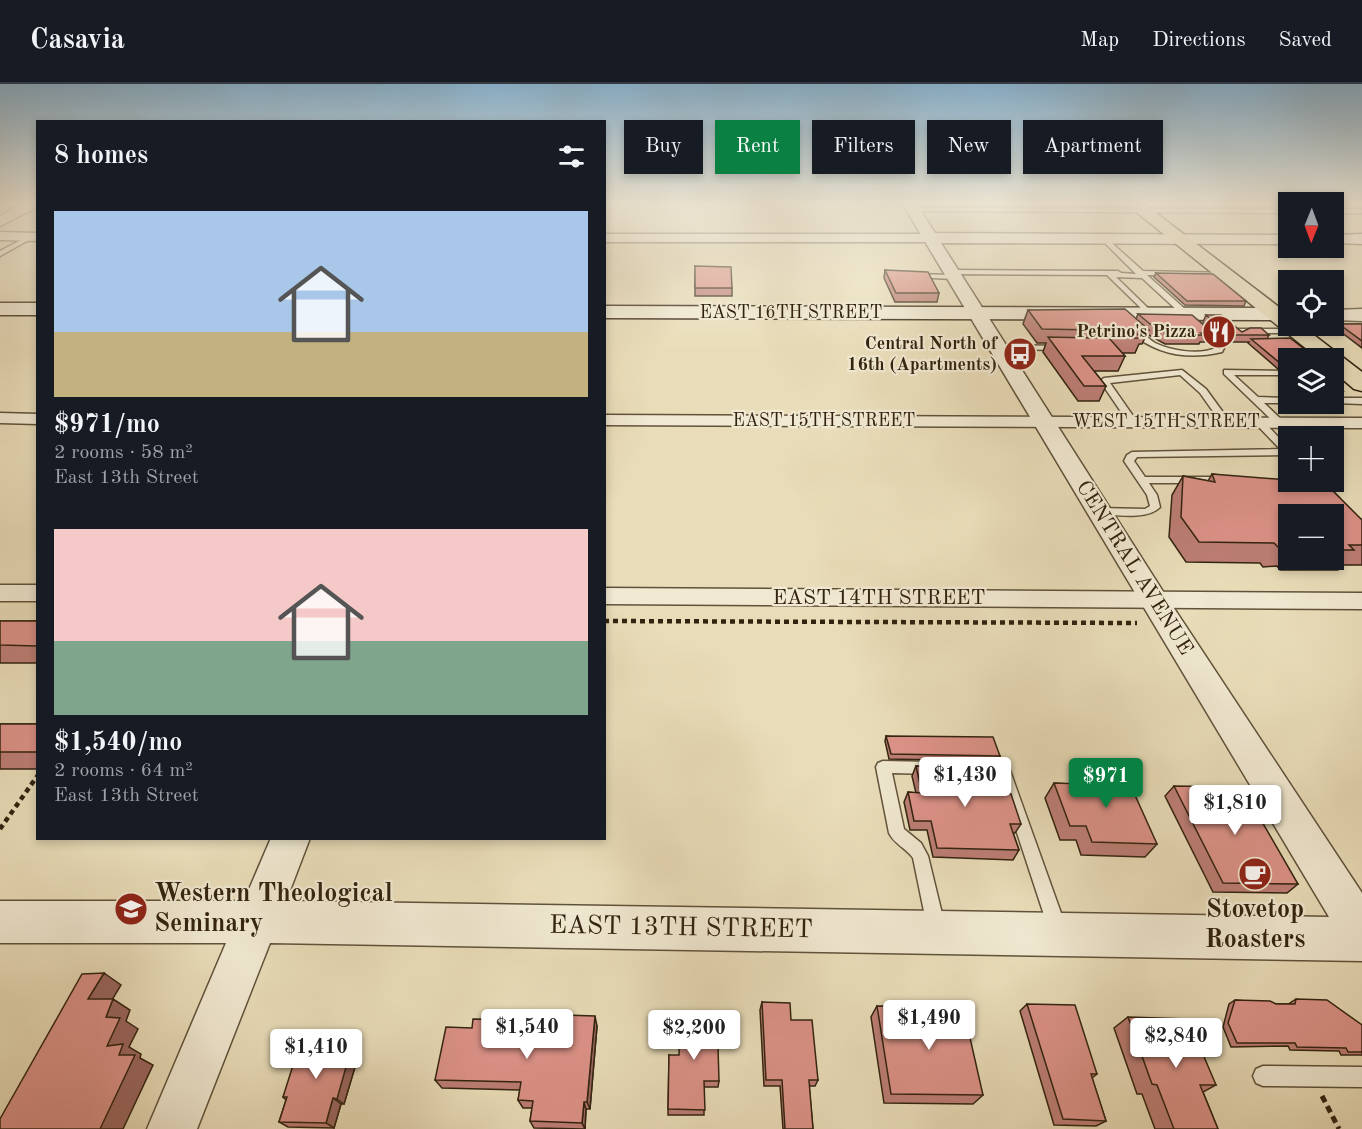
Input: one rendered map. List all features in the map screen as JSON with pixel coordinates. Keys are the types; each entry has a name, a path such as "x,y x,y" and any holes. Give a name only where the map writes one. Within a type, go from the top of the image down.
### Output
{"main road":[{"path":"1196,252 1278,320"},
{"path":"0,309 36,309"},
{"name":"EAST 16TH STREET","path":"606,312 1216,314 1278,325"},
{"path":"1298,336 1314,348"}],"street":[{"name":"CENTRAL AVENUE","path":"939,252 1098,511 1145,612 1362,931"},
{"path":"1344,315 1362,315"},
{"path":"0,418 36,418"},
{"name":"EAST 15TH STREET","path":"606,420 1043,422"},
{"name":"WEST 15TH STREET","path":"1043,422 1362,423"},
{"path":"0,593 36,593"},
{"name":"EAST 14TH STREET","path":"606,596 1145,612 1362,601"},
{"path":"172,1129 290,840"},
{"name":"EAST 13TH STREET","path":"0,922 257,922 1362,939"}],"lane":[{"path":"1118,252 1221,346 1219,350 1179,352 1157,348 1148,344 1118,314"},
{"path":"1143,274 1110,275 1149,314"},
{"path":"904,276 1224,274"},
{"path":"1216,314 1238,333 1252,333 1278,327"},
{"path":"998,347 1067,348"},
{"path":"1133,423 1104,381 1182,372 1203,391 1225,422"},
{"path":"1278,373 1227,372 1280,423"},
{"path":"1256,400 1278,400"},
{"path":"1344,401 1362,401"},
{"path":"1259,423 1278,442"},
{"path":"1098,511 1152,510 1155,507 1155,501 1128,461 1135,454 1278,452"},
{"path":"1141,480 1232,480"},
{"path":"1328,492 1340,504"},
{"path":"938,932 920,856 915,848 897,833 883,767 943,768"},
{"path":"967,768 1003,769 1060,934"},
{"path":"1263,1076 1362,1077"}],"path":[{"path":"606,621 1145,612"},
{"path":"0,829 36,778"},
{"path":"1312,1076 1339,1129"}],"building":[{"path":"695,266 731,267 732,288 695,288"},
{"path":"885,270 928,272 939,293 896,293"},
{"path":"1156,273 1213,274 1246,301 1187,301"},
{"path":"1125,309 1149,330 1133,330 1141,338 1109,338 1125,356 1082,356 1106,386 1084,386 1048,337 1096,338 1102,333 1096,330 1042,329 1028,310"},
{"path":"1138,314 1192,315 1213,333 1169,335"},
{"path":"1206,315 1221,315 1242,332 1250,328 1261,328 1269,335 1229,335"},
{"path":"1344,324 1362,324 1362,341 1344,328"},
{"path":"1290,338 1303,348 1278,348 1278,362 1251,339"},
{"path":"1212,474 1278,479 1278,492 1334,492 1362,520 1362,545 1349,545 1354,550 1344,550 1344,504 1278,504 1278,547 1274,543 1199,542 1181,517 1183,476 1215,482"},
{"path":"0,621 36,621 36,646 0,645"},
{"path":"0,724 36,724 36,752 0,752"},
{"path":"886,736 993,737 1000,756 891,754"},
{"path":"916,766 993,767 1001,794 1011,794 1021,824 1010,824 1019,850 937,848 931,821 914,821 908,792 922,793"},
{"path":"1077,772 1125,773 1157,844 1092,842 1086,826 1070,826 1054,783 1082,784"},
{"path":"1174,786 1242,787 1298,884 1223,883"},
{"path":"104,973 88,999 113,999 106,1017 120,1018 107,1046 123,1044 119,1055 135,1055 100,1129 0,1129 0,1119 82,974"},
{"path":"1296,999 1327,1000 1362,1025 1362,1052 1348,1052 1346,1048 1297,1047 1295,1043 1237,1043 1228,1023 1235,1000 1295,1004"},
{"path":"762,1002 790,1003 791,1020 812,1020 818,1080 809,1080 813,1129 785,1129 782,1080 766,1080"},
{"path":"1027,1004 1075,1005 1097,1074 1091,1074 1106,1121 1063,1119"},
{"path":"877,1006 963,1007 983,1095 891,1094"},
{"path":"680,1011 717,1012 719,1081 704,1081 705,1110 668,1109 669,1055 679,1055"},
{"path":"531,1014 595,1016 587,1102 584,1102 582,1123 530,1121 533,1101 518,1100 521,1082 435,1080 446,1027 472,1028 473,1019 530,1020"},
{"path":"1128,1017 1188,1019 1216,1085 1200,1085 1218,1129 1174,1129 1157,1085 1152,1084"},
{"path":"308,1035 352,1037 344,1060 348,1060 337,1099 333,1098 326,1123 279,1122 287,1097 283,1097 295,1059 299,1059"}],"place":[{"name":"Petrino's Pizza","path":"1219,332"},
{"name":"Central North of 16th (Apartments)","path":"1020,354"},
{"name":"Stovetop Roasters","path":"1255,874"},
{"name":"Western Theological Seminary","path":"131,909"}]}
